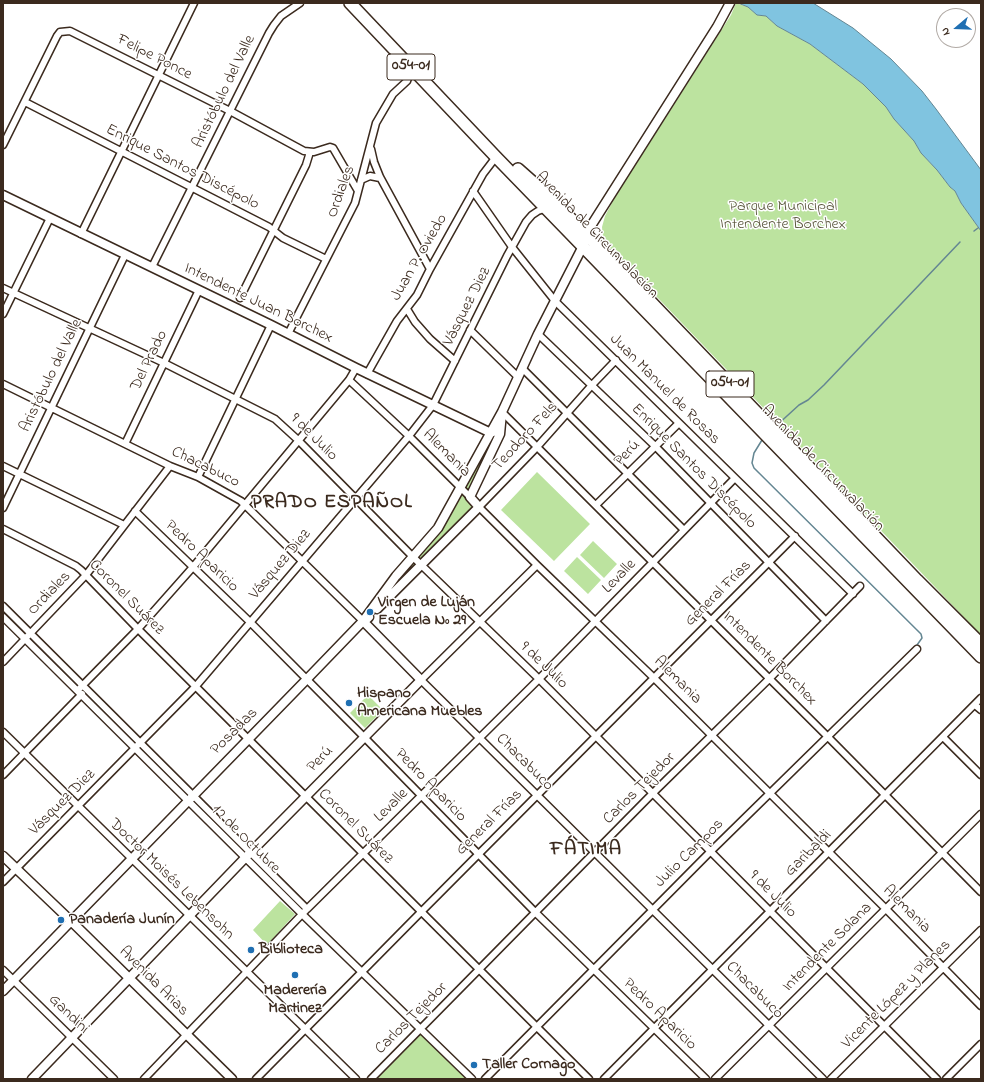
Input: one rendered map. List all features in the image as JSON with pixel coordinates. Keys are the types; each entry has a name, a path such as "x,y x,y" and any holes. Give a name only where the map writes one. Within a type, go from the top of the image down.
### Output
{"highway":[{"name":"Avenida de Circunvalación","path":"350,3 496,157 981,657"},
{"name":"Avenida de Circunvalación","path":"473,131 544,192 587,235 917,580 981,644"}],"main road":[{"path":"470,497 501,429 502,412 538,334 583,246 592,224 729,6"},
{"name":"Intendente Juan Borchex","path":"3,195 271,325 367,374 490,432"},
{"name":"Posadas","path":"363,621 396,576 438,528 502,412"},
{"path":"490,432 501,429"},
{"name":"Alemania","path":"470,497 479,507"},
{"name":"Teodoro Fels","path":"421,565 479,507"},
{"name":"Posadas","path":"3,991 363,621 421,565"},
{"name":"Chacabuco","path":"363,621 421,680"},
{"name":"Perú","path":"32,1079 247,855 421,680"},
{"name":"Avenida Arias","path":"3,856 232,1079"}],"street":[{"path":"81,234 194,3"},
{"name":"Aristóbulo del Valle","path":"152,267 274,24 281,16 300,3"},
{"name":"Felipe Ponce","path":"25,102 57,36 60,32 70,31 230,111 304,151 310,152"},
{"path":"410,65 407,81 422,78"},
{"name":"Ordiales","path":"288,334 355,203 376,123 393,94 407,81"},
{"path":"3,145 25,102"},
{"name":"Enrique Santos Discépolo","path":"25,102 192,187 273,230 283,238 326,259"},
{"path":"371,144 374,162 380,178 430,269"},
{"path":"240,298 306,165 310,152 330,147 333,148 358,191"},
{"name":"Juan P. Oviedo","path":"367,374 391,331 418,295 430,269 482,174 496,157"},
{"path":"361,180 370,176 380,178"},
{"name":"Juan Manuel de Rosas","path":"473,191 512,247 555,301 853,594"},
{"name":"Vásquez Diez","path":"3,882 196,686 409,436 433,405 526,222 538,211 547,208"},
{"path":"3,314 50,218"},
{"name":"Aristóbulo del Valle","path":"3,508 125,255"},
{"name":"9 de Julio","path":"3,288 164,363 275,419 298,440 354,499 653,793 937,1079"},
{"name":"Del Prado","path":"125,444 199,290"},
{"path":"407,309 415,322 430,339 455,361"},
{"path":"198,477 271,325"},
{"path":"470,330 518,377"},
{"name":"Enrique Santos Discépolo","path":"538,334 655,446 826,621"},
{"name":"Teodoro Fels","path":"479,507 537,447 616,360"},
{"path":"3,775 80,692 83,685 138,629 193,567 349,380 356,368"},
{"path":"522,368 684,530"},
{"name":"Alemania","path":"349,380 409,436 470,497"},
{"name":"Chacabuco","path":"3,384 170,466 198,477 241,501 363,621"},
{"name":"Intendente Borchex","path":"502,412 770,678 981,892"},
{"name":"Perú","path":"596,505 679,423"},
{"path":"501,429 504,426 516,427"},
{"path":"3,466 124,525"},
{"name":"Ordiales","path":"3,662 86,575 170,466"},
{"name":"Levalle","path":"144,1079 302,914 595,622 735,478"},
{"name":"Alemania","path":"479,507 654,678 828,853 886,909 981,1006"},
{"name":"Pedro Aparicio","path":"135,511 250,622 535,912 706,1079"},
{"name":"Coronel Suárez","path":"3,529 76,566 86,575 138,629 249,738 589,1079"},
{"name":"General Frías","path":"256,1079 795,536"},
{"name":"Perú","path":"421,680 537,565"},
{"name":"Carlos Tejedor","path":"371,1079 860,586"},
{"name":"12 de Octubre","path":"3,606 140,742 190,798"},
{"name":"12 de Octubre","path":"3,617 135,748 190,798 247,855 302,914 472,1079"},
{"name":"Julio Campos","path":"485,1079 710,852 916,649"},
{"name":"Chacabuco","path":"421,680 823,1079"},
{"name":"Garibaldi","path":"604,1079 981,698"},
{"path":"975,704 981,710"},
{"name":"Doctor Moisés Lebensohn","path":"3,732 356,1079"},
{"path":"943,737 981,775"},
{"name":"Intendente Solana","path":"715,1079 981,814"},
{"name":"12 de Octubre","path":"247,855 307,909"},
{"name":"Vicente López y Planes","path":"831,1079 981,930"},
{"name":"Gandini","path":"3,970 114,1079"},
{"path":"946,1079 981,1044"}],"green space":[{"name":"Parque Municipal Intendente Borchex","path":"736,3 748,7 757,15 766,16 777,26 810,44 863,84 886,107 894,119 914,141 921,153 955,191 961,203 981,231 981,635 610,248 603,238 602,227 605,216 614,199 731,15"},
{"path":"501,429 470,497 479,507 374,612 396,576 438,528 491,433"},
{"path":"537,472 590,524 554,561 501,510"},
{"path":"593,541 617,564 604,578 580,555"},
{"path":"577,557 601,580 588,594 564,571"},
{"path":"368,695 383,710 365,728 350,713"},
{"path":"280,901 295,914 267,945 253,930"},
{"path":"422,1033 468,1079 377,1079"}],"water":[{"path":"738,3 813,3 853,28 891,59 922,91 981,170 981,231 961,203 955,191 921,153 914,141 894,119 886,107 863,84 810,44 777,26 766,16 757,15 748,7"}],"waterway":[{"path":"974,231 978,228"},
{"path":"776,426 824,385 960,242"},
{"path":"762,440 754,453 752,463 754,468 921,634 922,638 917,645"}],"place":[{"name":"Virgen de Luján Escuela Nº 29","path":"370,612"},
{"name":"Hispano Americana Muebles","path":"349,703"},
{"name":"Panadería Junín","path":"61,920"},
{"name":"Biblioteca","path":"251,950"},
{"name":"Maderería Martinez","path":"295,975"},
{"name":"Taller Cornago","path":"474,1065"}],"district":[{"name":"PRADO ESPAÑOL","path":"332,504"},
{"name":"FÁTIMA","path":"586,851"}]}
